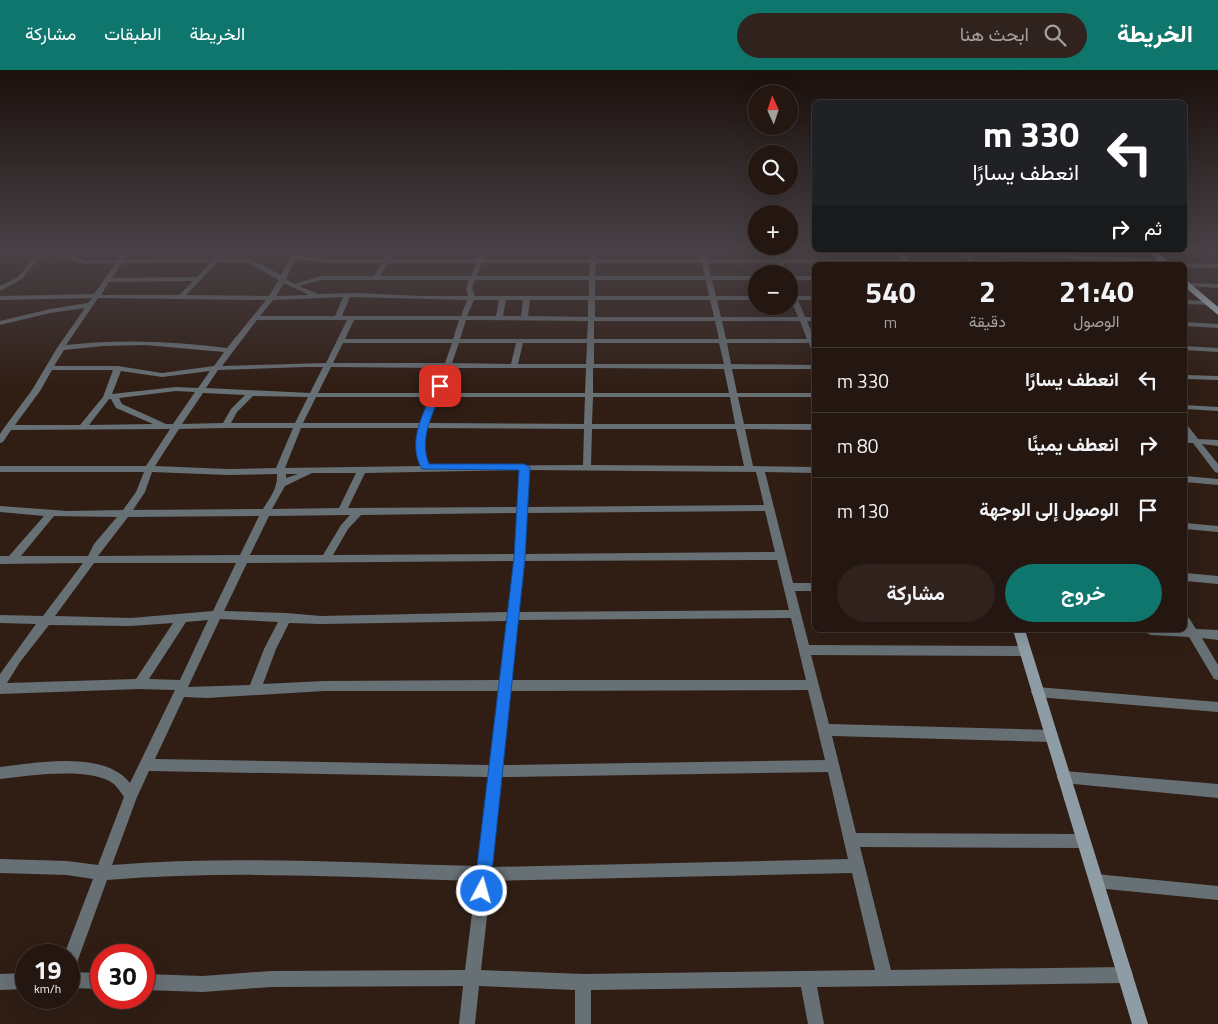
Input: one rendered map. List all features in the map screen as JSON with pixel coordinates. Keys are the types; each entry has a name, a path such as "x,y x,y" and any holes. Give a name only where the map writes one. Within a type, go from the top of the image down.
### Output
{"highway":[{"path":"1202,296 1214,306"}],"street":[{"path":"0,298 96,296 271,298 347,296 748,298"},
{"path":"0,440 50,368 96,296"},
{"path":"317,296 321,297"},
{"path":"338,317 347,296"},
{"path":"425,467 420,454 424,425 448,366 462,319 472,297"},
{"path":"498,319 503,297"},
{"path":"0,684 16,659 71,590 98,547 126,513 140,492 149,469 177,426 229,350 271,298"},
{"path":"524,319 527,298"},
{"path":"587,467 593,298"},
{"path":"713,298 740,427 770,508 885,978"},
{"path":"798,298 812,298"},
{"path":"1187,302 1214,306"},
{"path":"0,323 50,311 91,305"},
{"path":"798,311 812,339"},
{"path":"254,318 812,319"},
{"path":"76,944 131,796 265,513 281,484 283,477 280,470 298,425 330,366 352,318"},
{"path":"1187,324 1218,326"},
{"path":"342,341 812,341"},
{"path":"514,366 520,341"},
{"path":"61,348 103,343 136,342 176,343 229,350"},
{"path":"1187,348 1218,350"},
{"path":"50,368 118,368 162,375 218,368 330,366 812,367"},
{"path":"83,427 110,397 118,368"},
{"path":"1187,377 1218,378"},
{"path":"110,397 160,389 250,394 812,395"},
{"path":"225,426 234,411 250,394"},
{"path":"110,397 119,406 164,426"},
{"path":"1187,407 1218,409"},
{"path":"8,428 298,425 812,427"},
{"path":"1187,431 1218,470"},
{"path":"1187,440 1218,443"},
{"path":"0,470 149,469 198,472 425,467 812,470"},
{"path":"467,1024 520,558 524,467"},
{"path":"342,512 362,468"},
{"path":"281,484 316,470"},
{"path":"1187,480 1218,482"},
{"path":"0,510 51,514 770,508"},
{"path":"326,558 344,526 359,511"},
{"path":"12,560 51,514"},
{"path":"1187,526 1218,529"},
{"path":"0,560 782,556"},
{"path":"1187,578 1218,580"},
{"path":"789,587 812,587"},
{"path":"0,619 131,622 183,616 218,615 336,620 513,616 796,614"},
{"path":"139,684 183,616"},
{"path":"256,689 270,650 286,617"},
{"path":"1187,624 1218,675"},
{"path":"1019,632 1140,1024 1147,1024"},
{"path":"1178,632 1218,635"},
{"path":"805,650 1025,652"},
{"path":"0,689 139,684 182,688 207,693 324,686 813,685"},
{"path":"1037,692 1218,707"},
{"path":"824,730 1051,736"},
{"path":"146,765 495,771 833,766"},
{"path":"0,773 82,768 99,771 119,780 131,796"},
{"path":"1064,777 1218,791"},
{"path":"851,840 1083,841"},
{"path":"0,866 67,868 103,873 166,868 266,867 484,874 858,866"},
{"path":"1096,881 1218,893"},
{"path":"155,982 204,984 271,979 473,978 583,982 1125,975"},
{"path":"808,980 816,1024"},
{"path":"0,982 15,981"},
{"path":"583,982 583,1024"}],"route":[{"path":"440,386 428,414 420,444 420,454 425,467 524,467 520,558 482,891"}]}
